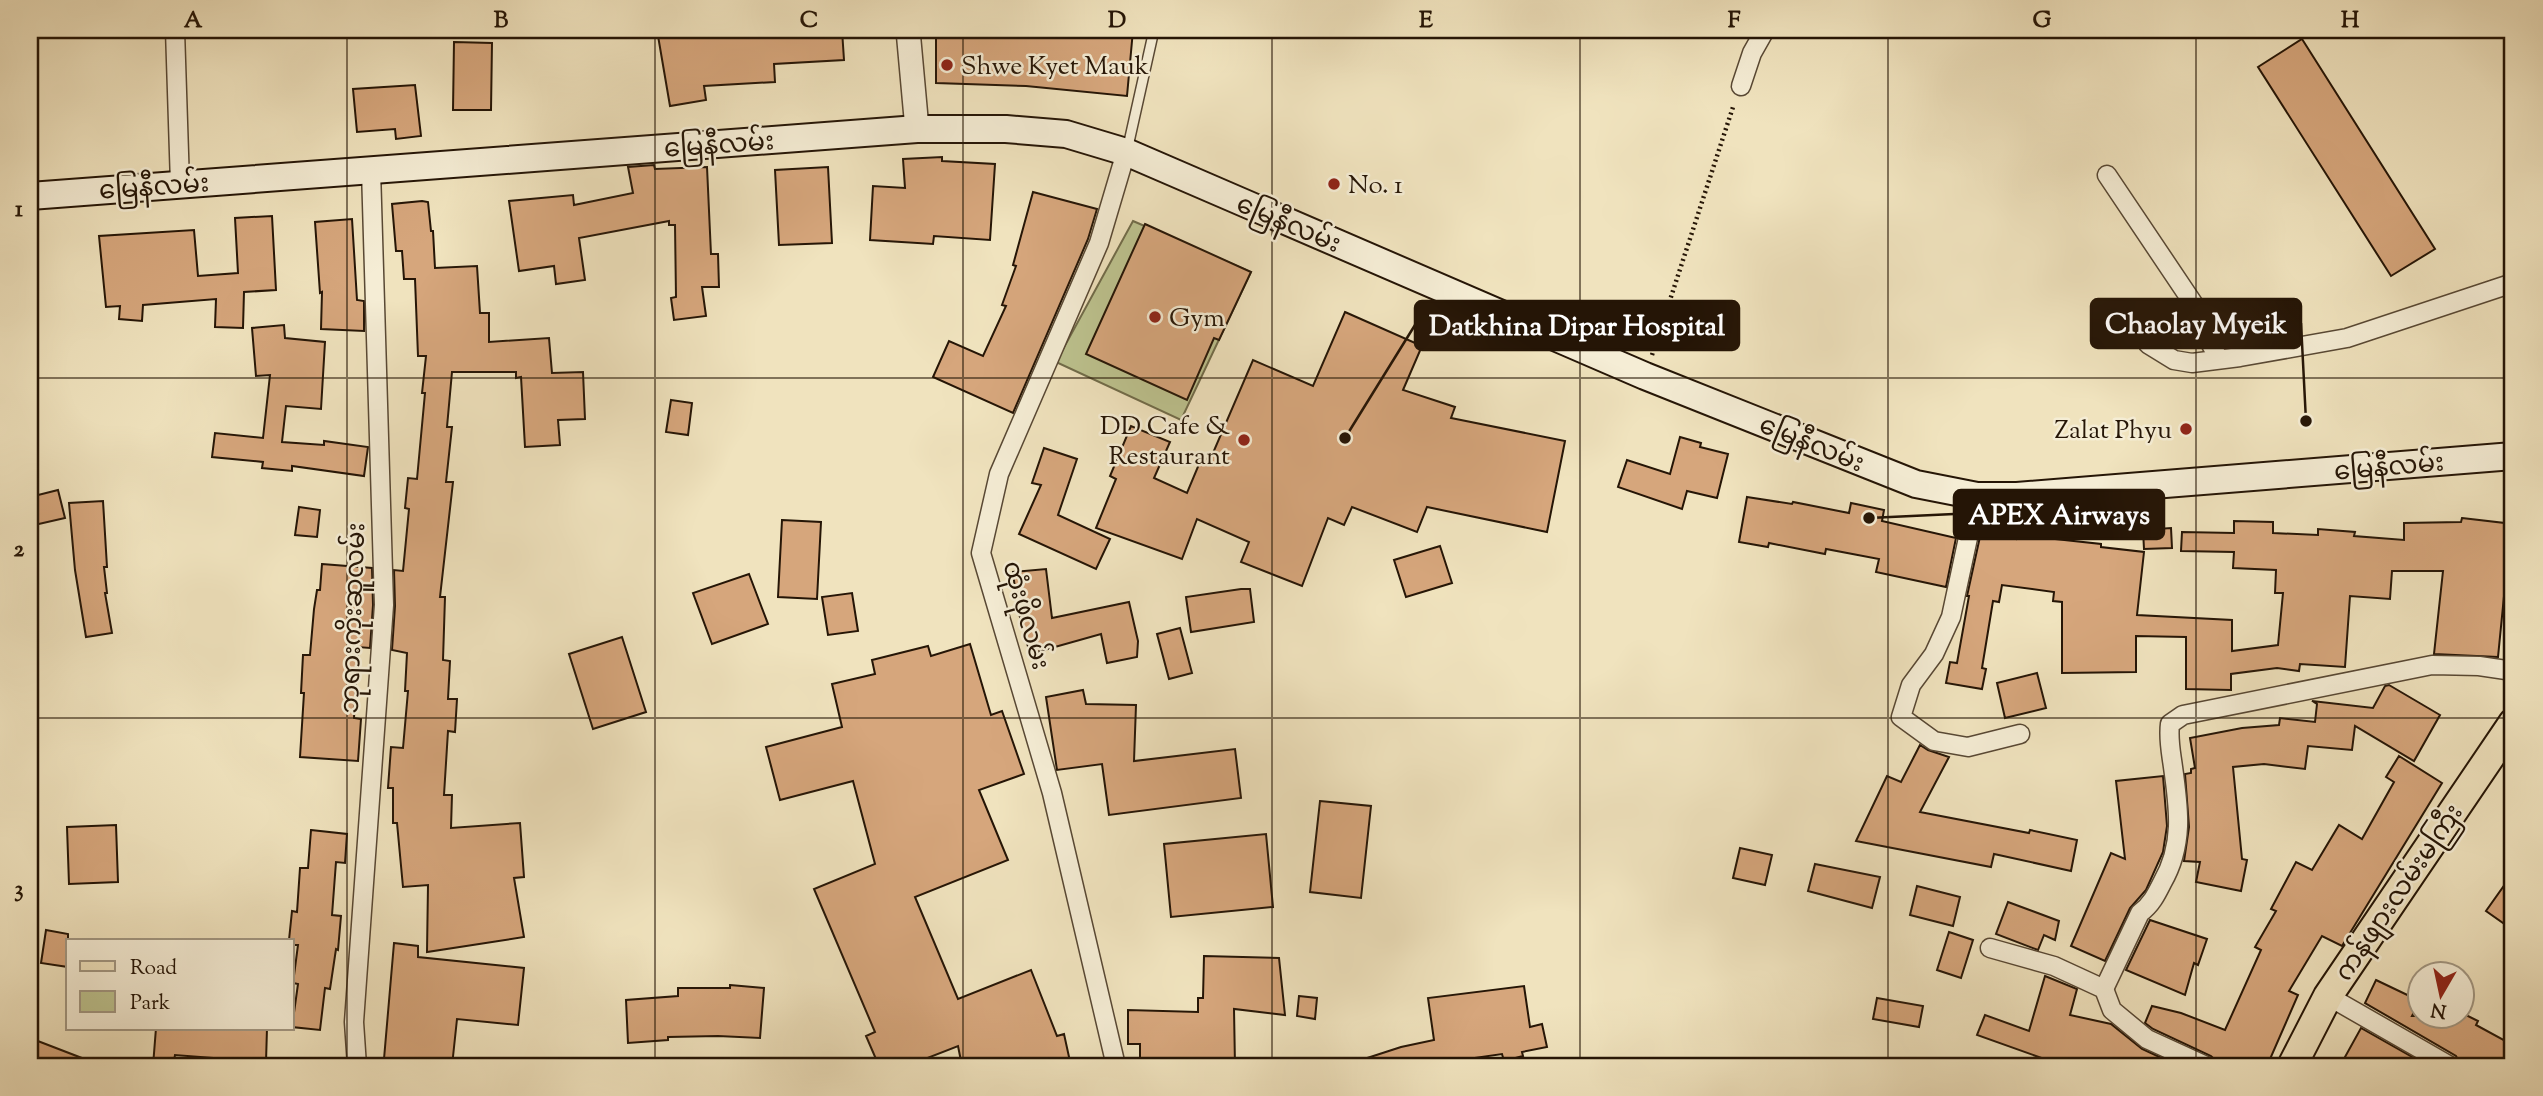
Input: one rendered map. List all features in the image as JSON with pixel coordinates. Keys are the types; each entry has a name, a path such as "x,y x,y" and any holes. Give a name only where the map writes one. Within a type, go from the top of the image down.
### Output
{"main road":[{"name":"မြေနီလမ်း","path":"30,196 917,129 1006,129 1066,134 1126,152 1646,376 1916,484 1977,496 2017,496 2513,456"},
{"name":"ကန်ဖျားလမ်းမကြီး","path":"2292,1066 2328,996 2513,723"}],"street":[{"path":"175,30 180,184"},
{"path":"908,30 917,129"},
{"path":"1741,86 1752,52 1765,30"},
{"name":"ထုံးဖိုလမ်း","path":"1116,1066 1052,793 981,553 999,474 1100,243 1126,152"},
{"name":"ဘုရားကိုးဆူလမ်း","path":"357,1066 354,1023 384,606 372,170"},
{"path":"2108,175 2197,309 2219,359"},
{"path":"2148,344 2175,360 2192,363 2347,338 2513,283"},
{"path":"1977,496 1951,617 1934,654 1911,685 1901,717 1934,741 1968,747 2020,734"},
{"path":"2104,989 2140,913 2149,906 2173,864 2178,818 2168,740 2170,724 2183,715 2432,665 2479,666 2513,671"},
{"path":"1990,948 2054,966 2104,989 2112,1010 2147,1039 2206,1066"},
{"path":"2328,996 2450,1066"}],"lane":[{"path":"1126,152 1154,30"}],"path":[{"path":"1646,376 1722,137 1741,86"}],"green space":[{"name":"Gym","path":"1133,221 1251,272 1181,420 1056,362"}],"building":[{"path":"657,30 842,30 844,60 774,64 775,82 704,86 706,100 670,106"},
{"path":"936,30 1133,30 1127,96 1026,86 936,83"},
{"path":"2302,39 2435,249 2391,276 2258,67"},
{"path":"454,42 492,43 491,110 453,110"},
{"path":"415,85 421,136 396,139 395,129 357,132 353,89"},
{"path":"942,157 942,161 995,164 990,240 934,236 933,244 870,240 873,186 905,188 903,159"},
{"path":"654,165 655,169 707,167 711,254 718,254 719,287 702,287 706,316 674,320 671,298 676,297 675,225 669,225 669,221 579,238 585,280 556,284 554,266 519,271 509,201 573,195 574,205 633,193 628,167"},
{"path":"828,167 832,243 779,245 775,170"},
{"path":"1033,192 1097,209 1088,239 1013,413 933,377 949,341 983,356 1006,306 1002,305 1016,266 1013,265"},
{"path":"428,202 435,268 477,266 480,313 489,313 489,342 549,338 552,373 583,372 585,419 558,420 560,445 525,447 521,377 516,378 516,372 452,372 447,427 452,427 446,482 453,482 440,597 445,597 443,660 450,661 448,699 457,699 455,732 448,731 444,795 452,795 451,828 520,823 524,877 514,878 524,937 427,952 428,885 403,887 397,823 393,823 393,788 388,788 391,747 403,748 408,691 405,691 407,653 392,650 394,570 403,571 409,509 405,508 408,478 417,479 426,356 418,356 415,279 404,279 402,251 396,251 392,204"},
{"path":"272,216 276,290 244,292 243,328 215,327 216,299 143,305 142,321 119,319 120,306 106,307 99,236 194,230 198,276 238,273 235,218"},
{"path":"352,219 357,300 364,301 364,331 321,329 322,292 320,293 315,222"},
{"name":"Gym","path":"1145,224 1251,272 1219,340 1214,338 1187,400 1086,354"},
{"path":"1345,312 1422,346 1403,390 1455,407 1451,418 1565,441 1547,532 1427,507 1417,532 1352,507 1344,525 1328,518 1302,586 1241,562 1249,542 1197,519 1182,559 1096,528 1116,479 1110,476 1131,426 1170,442 1154,478 1187,493 1202,457 1210,460 1253,360 1313,386"},
{"path":"284,325 285,338 325,342 321,409 286,406 282,442 324,445 324,441 368,447 364,476 292,466 292,471 262,468 263,462 212,457 215,433 263,438 270,375 256,376 252,328"},
{"path":"671,400 692,403 688,435 666,432"},
{"path":"1680,437 1701,443 1700,447 1728,454 1717,498 1687,491 1682,509 1618,487 1627,460 1670,474"},
{"path":"1044,448 1077,459 1058,515 1110,539 1096,569 1019,534 1041,485 1032,483"},
{"path":"58,490 65,518 30,526 30,497"},
{"path":"1747,497 1793,502 1849,513 1851,503 1884,510 1882,521 1956,538 1946,587 1876,572 1879,559 1826,549 1825,554 1769,543 1768,547 1739,542"},
{"path":"103,501 107,567 104,567 105,593 112,633 86,637 75,570 69,503"},
{"path":"299,507 320,510 317,537 295,535"},
{"path":"2462,518 2513,524 2513,577 2506,576 2498,657 2434,654 2443,571 2392,571 2390,599 2350,596 2345,667 2300,664 2299,671 2277,668 2231,674 2231,690 2186,689 2186,637 2136,636 2136,672 2062,673 2062,602 2053,601 2054,592 2002,585 1999,602 1993,601 1982,668 1986,669 1982,689 1946,683 1950,662 1957,663 1967,596 1981,532 2016,539 2017,535 2101,544 2101,547 2144,552 2137,615 2232,620 2232,651 2278,645 2283,593 2275,593 2276,570 2233,568 2234,552 2181,551 2182,532 2234,533 2234,521 2273,522 2273,533 2318,535 2318,529 2355,532 2354,536 2404,540 2404,523 2461,522"},
{"path":"782,520 821,522 817,599 778,597"},
{"path":"2171,528 2172,548 2144,549 2143,530"},
{"path":"1440,546 1452,583 1406,597 1394,560"},
{"path":"322,564 372,568 370,648 358,647 354,718 361,719 358,761 300,757 304,693 301,693 303,655 310,655"},
{"path":"1046,569 1052,618 1129,602 1138,641 1137,657 1107,663 1101,634 1030,654 1017,606 1013,572"},
{"path":"749,574 768,624 712,644 693,593"},
{"path":"1250,589 1254,622 1191,632 1186,597"},
{"path":"852,593 858,631 828,635 822,597"},
{"path":"1180,628 1192,673 1169,679 1157,634"},
{"path":"622,637 646,712 593,729 569,654"},
{"path":"970,644 991,715 1002,711 1024,774 979,790 1008,860 915,897 958,999 1031,970 1057,1036 1064,1034 1071,1066 962,1066 958,1046 907,1066 879,1066 866,1036 875,1032 814,889 875,864 853,781 780,800 766,747 842,727 832,684 875,674 872,660 928,646 931,656"},
{"path":"2037,673 2046,708 2005,718 1997,683"},
{"path":"2389,685 2440,715 2414,761 2355,726 2352,750 2308,746 2305,769 2264,764 2233,767 2242,859 2247,860 2241,891 2196,882 2200,862 2184,861 2189,827 2185,774 2191,773 2191,769 2195,768 2190,738 2242,728 2279,725 2280,718 2315,722 2317,704 2312,701 2373,708 2385,686"},
{"path":"1083,690 1086,704 1136,705 1134,761 1235,749 1241,798 1109,815 1102,764 1057,770 1046,697"},
{"path":"1920,745 1949,757 1920,812 2077,840 2071,871 1994,854 1991,867 1856,841 1887,776 1901,782"},
{"path":"2399,756 2442,783 2342,946 2322,936 2289,991 2298,995 2267,1066 2228,1066 2145,1023 2152,1006 2181,1013 2225,1030 2261,950 2255,947 2276,911 2271,909 2296,862 2312,870 2339,825 2362,839 2394,782 2386,777"},
{"path":"2163,776 2167,826 2163,852 2146,890 2130,908 2105,961 2071,946 2111,853 2125,859 2116,781"},
{"path":"1320,801 1371,806 1361,898 1310,892"},
{"path":"116,825 118,882 69,884 67,827"},
{"path":"311,830 347,834 345,863 336,862 332,915 341,916 338,950 336,949 330,989 325,988 320,1030 294,1027 298,984 294,983 294,975 298,945 294,945 294,939 289,939 292,911 297,912 300,868 308,868"},
{"path":"1266,834 1273,907 1171,917 1164,844"},
{"path":"1740,848 1772,855 1765,885 1733,878"},
{"path":"1815,864 1880,877 1872,908 1808,891"},
{"path":"2513,873 2513,930 2486,911"},
{"path":"1917,886 1960,897 1953,926 1910,915"},
{"path":"2008,902 2059,921 2055,940 2044,935 2038,950 1996,934"},
{"path":"2150,920 2207,939 2198,965 2194,963 2185,995 2126,970"},
{"path":"46,930 68,934 66,967 41,963"},
{"path":"1949,932 1973,940 1961,978 1937,970"},
{"path":"394,943 418,946 418,957 524,968 518,1025 457,1019 452,1066 384,1059"},
{"path":"1204,956 1279,958 1285,1015 1234,1009 1235,1066 1140,1066 1140,1044 1128,1044 1128,1010 1198,1012 1198,998 1203,998"},
{"path":"2045,976 2077,989 2070,1015 2111,1024 2142,1049 2179,1066 2064,1066 1977,1035 1985,1015 2029,1031"},
{"path":"2376,980 2406,994 2406,1027 2365,1003"},
{"path":"730,985 764,988 760,1038 668,1037 668,1040 628,1043 626,1000 678,996 678,988 730,988"},
{"path":"1524,986 1530,1027 1542,1024 1547,1047 1522,1052 1523,1056 1504,1061 1502,1054 1467,1059 1468,1063 1359,1066 1358,1061 1434,1040 1428,998"},
{"path":"1299,996 1317,998 1315,1019 1297,1016"},
{"path":"1877,998 1923,1006 1919,1027 1873,1019"},
{"path":"2476,1025 2513,1045 2513,1066 2461,1066 2456,1056 2411,1030 2476,1030"},
{"path":"2361,1028 2428,1066 2340,1066"},
{"path":"156,1030 267,1030 266,1062 175,1055 173,1066 153,1066"},
{"path":"30,1038 100,1065 30,1066"}],"place":[{"name":"Shwe Kyet Mauk","path":"947,65"},
{"name":"No. 1","path":"1334,184"},
{"name":"Gym","path":"1155,317"},
{"name":"Chaolay Myeik","path":"2306,421"},
{"name":"Zalat Phyu","path":"2186,429"},
{"name":"Datkhina Dipar Hospital","path":"1345,438"},
{"name":"DD Cafe & Restaurant","path":"1244,440"},
{"name":"APEX Airways","path":"1869,518"}]}
